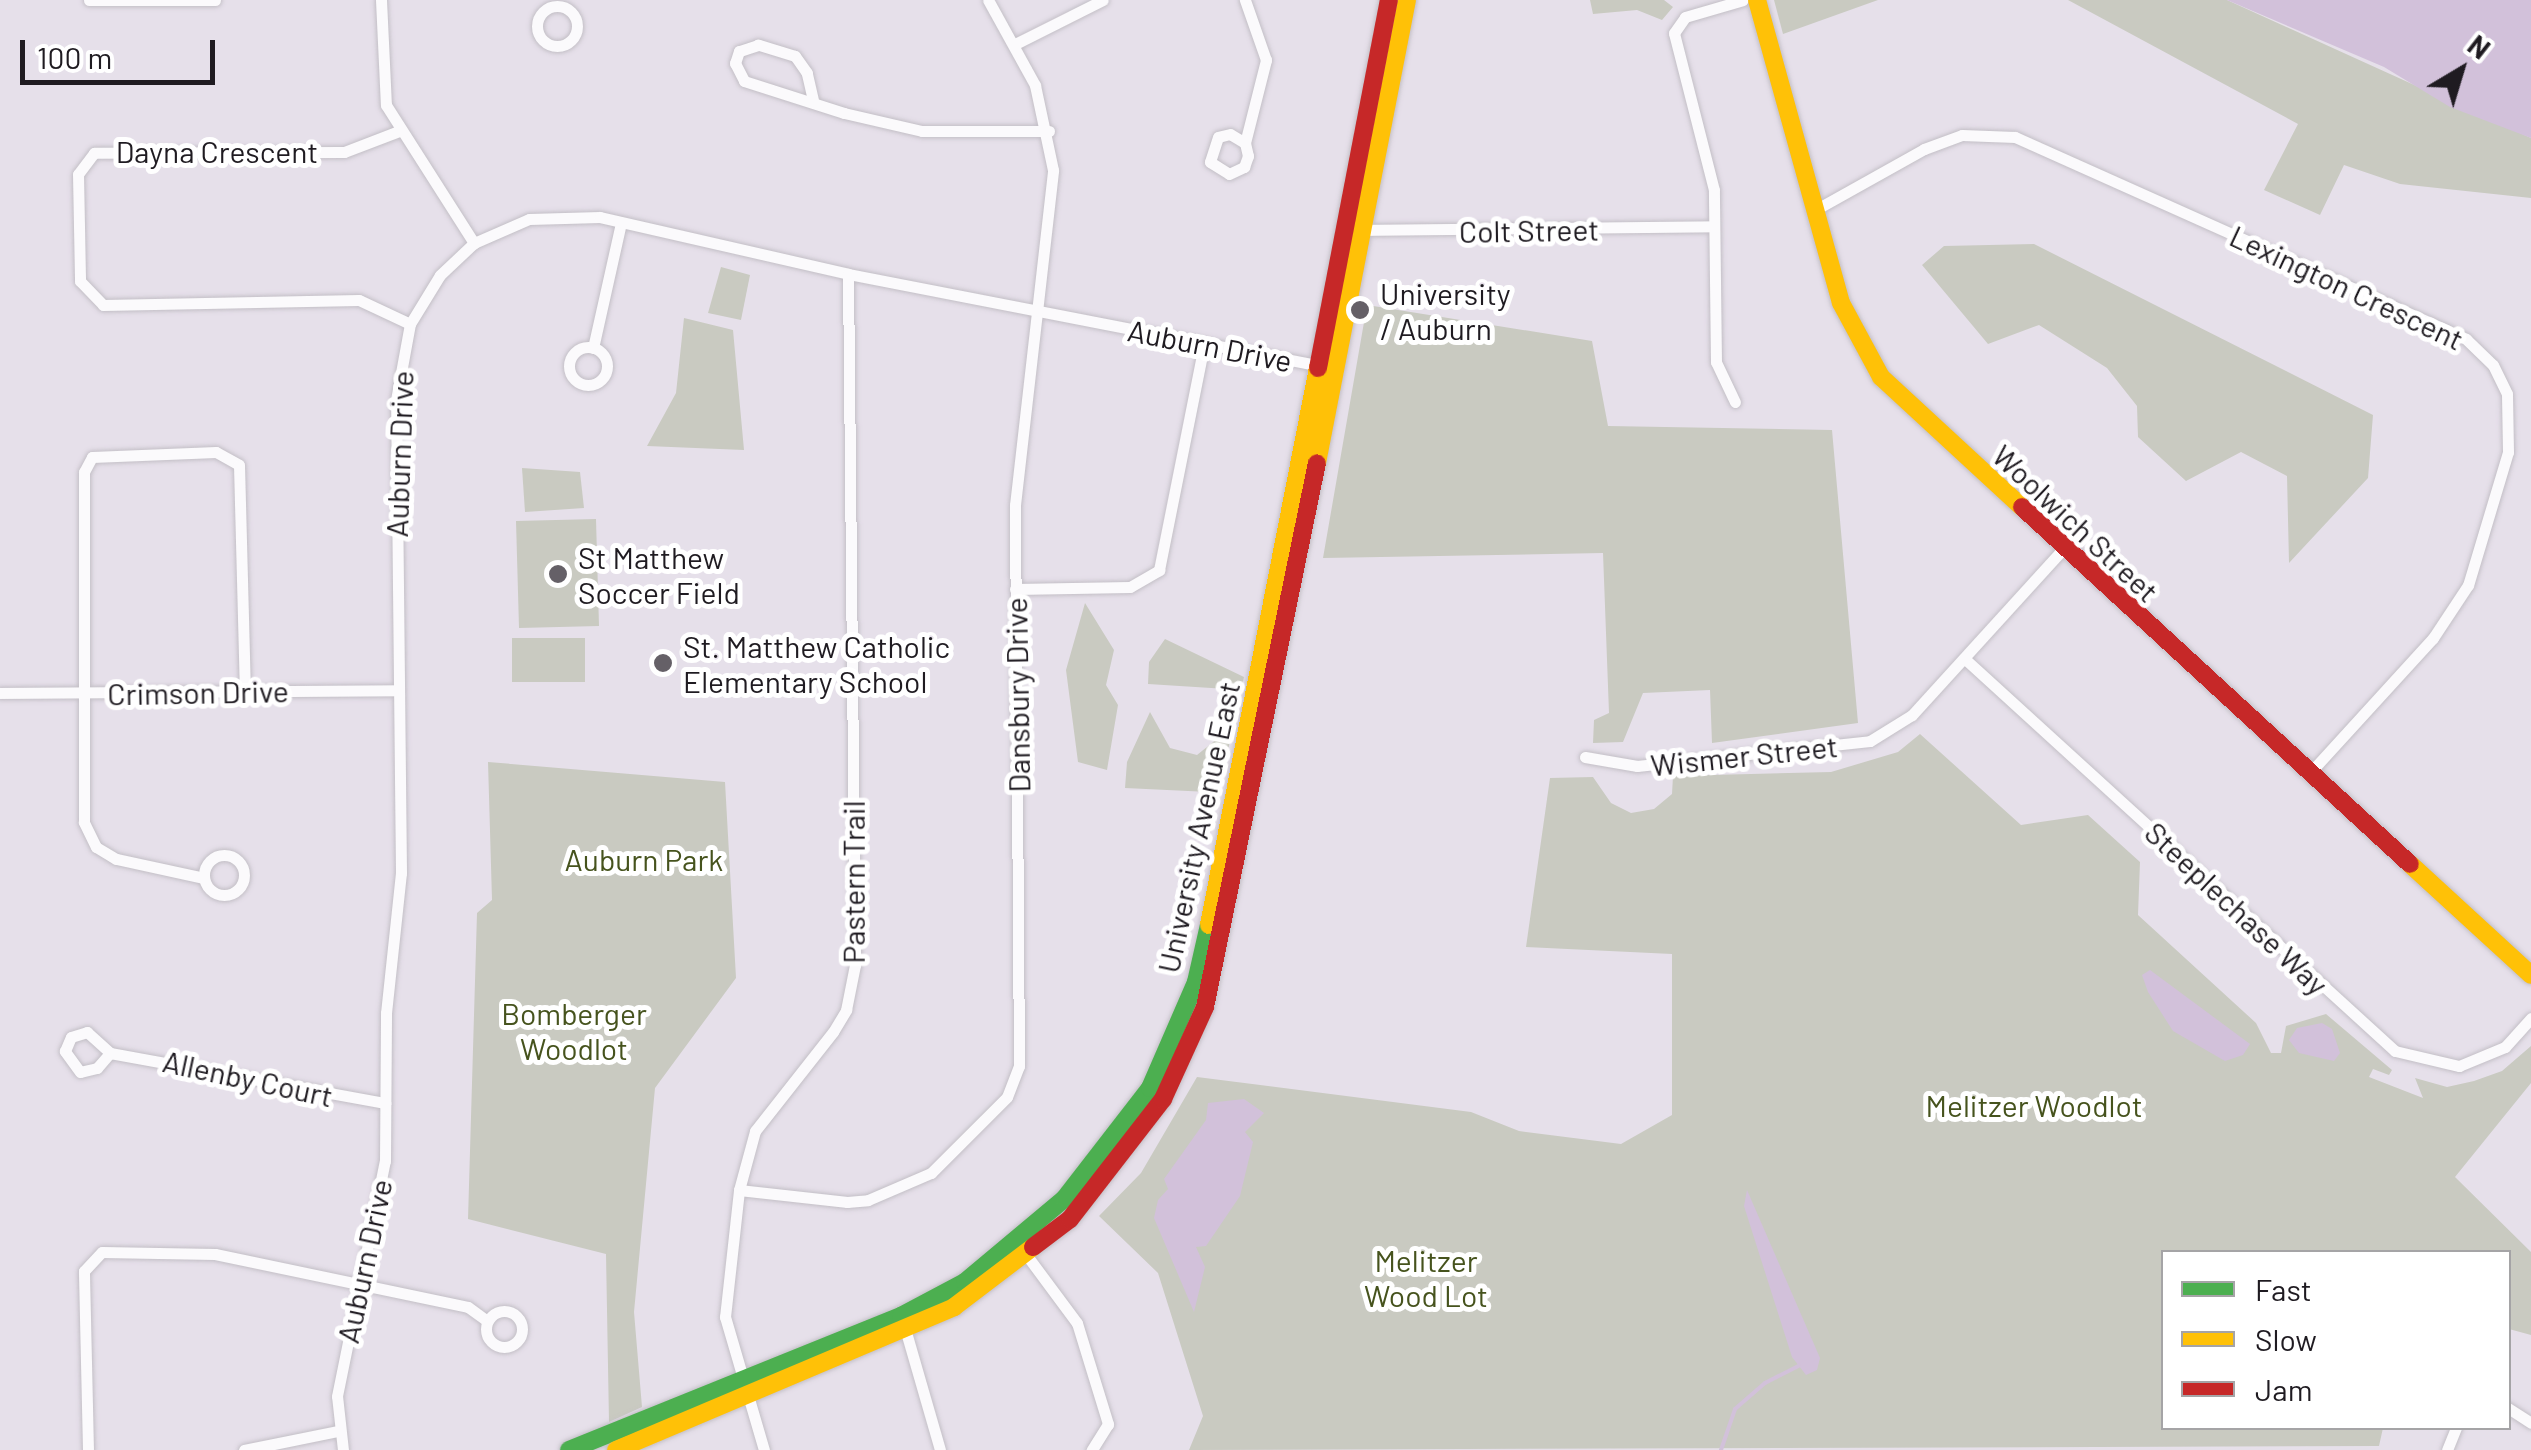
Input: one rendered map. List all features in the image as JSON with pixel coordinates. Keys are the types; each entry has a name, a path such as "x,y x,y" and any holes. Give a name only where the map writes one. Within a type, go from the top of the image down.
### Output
{"main road":[{"name":"University Avenue East","path":"1266,675 1340,369 1353,229 1389,0"},
{"name":"University Avenue East","path":"616,1450 745,1390 904,1324 1022,1250 1070,1219 1132,1144 1163,1098 1205,1007 1318,366 1408,0"},
{"name":"Woolwich Street","path":"1757,0 1840,302 1881,377 2063,549 2531,975"},
{"name":"University Avenue East","path":"569,1450 745,1390"}],"street":[{"path":"90,0 214,0"},
{"path":"381,0 382,73 398,131 474,243"},
{"name":"Dansbury Drive","path":"739,1190 868,1200 931,1174 1007,1097 1023,1029 1015,488 1052,207 1048,131 1015,44 988,0"},
{"path":"1015,44 1103,0"},
{"path":"1245,143 1266,60 1246,0"},
{"path":"1735,402 1716,362 1709,165 1674,53 1674,32 1685,17 1743,0"},
{"path":"813,100 807,73 794,56 750,45 739,51 735,63 744,80 813,100 922,131 1048,131"},
{"name":"Dayna Crescent","path":"398,131 344,152 94,153 78,174 80,281 104,305 360,300 410,324"},
{"name":"Lexington Crescent","path":"1815,210 1924,149 1962,136 2015,137 2466,339 2493,364 2506,394 2508,452 2468,585 2434,638 2309,774"},
{"name":"Auburn Drive","path":"343,1450 337,1431 341,1371 385,1161 386,1013 401,873 396,400 410,324 440,276 474,243 529,219 575,215 848,274 1340,369"},
{"path":"593,348 621,222"},
{"name":"Colt Street","path":"1353,229 1714,226"},
{"name":"Pastern Trail","path":"764,1450 725,1317 739,1190 755,1131 833,1032 852,988 848,274"},
{"path":"1015,588 1130,587 1159,570 1204,344"},
{"path":"204,878 116,859 96,847 84,822 84,472 102,453 216,452 239,465 245,692"},
{"name":"Wismer Street","path":"1586,757 1637,766 1870,741 1912,715 2063,549"},
{"name":"Steeplechase Way","path":"1965,659 2395,1050 2459,1066 2506,1046 2531,1018"},
{"name":"Crimson Drive","path":"0,693 397,690"},
{"name":"Allenby Court","path":"110,1053 386,1103"},
{"path":"88,1450 84,1271 90,1258 187,1250 468,1308 488,1321"},
{"path":"1022,1250 1077,1323 1108,1424 1092,1450"},
{"path":"904,1324 940,1450"},
{"path":"244,1450 337,1431"}],"green space":[{"path":"1590,0 1664,0 1673,7 1662,20 1637,10 1593,14"},
{"path":"1774,0 1878,0 1783,34"},
{"path":"2068,0 2227,0 2531,138 2531,198 2400,184 2344,165 2320,215 2264,190 2298,124"},
{"path":"2034,244 2373,415 2368,478 2289,563 2287,476 2241,452 2186,481 2138,437 2137,406 2107,368 2039,325 1988,344 1922,265 1944,246"},
{"path":"721,267 750,275 741,320 708,313"},
{"path":"1367,305 1592,341 1608,426 1832,430 1858,723 1712,743 1710,690 1643,693 1623,742 1593,743 1594,720 1609,713 1603,553 1323,558"},
{"path":"684,318 733,330 744,450 647,446 676,393"},
{"name":"St Matthew Soccer Field","path":"522,468 580,472 584,508 525,512"},
{"name":"St Matthew Soccer Field","path":"596,519 599,626 519,628 516,521"},
{"path":"1085,603 1114,650 1106,685 1118,705 1107,770 1078,762 1066,670"},
{"name":"St Matthew Soccer Field","path":"512,638 585,638 585,682 512,682"},
{"path":"1165,639 1244,677 1220,787 1209,792 1125,788 1127,762 1150,712 1170,748 1197,755 1218,738 1227,689 1148,684 1149,662"},
{"name":"Melitzer Woodlot","path":"1920,734 2021,825 2088,815 2140,862 2138,915 2256,1023 2271,1053 2281,1053 2286,1026 2326,1014 2392,1070 2389,1075 2373,1069 2369,1077 2423,1098 2415,1078 2447,1087 2474,1081 2502,1071 2531,1046 2531,1083 2455,1177 2531,1252 2531,1335 2511,1330 2511,1250 2161,1250 2161,1430 2383,1430 2379,1446 1189,1450 1203,1416 1158,1273 1099,1216 1141,1173 1197,1077 1471,1112 1519,1131 1621,1144 1672,1115 1672,954 1526,947 1550,778 1593,777 1611,803 1631,813 1654,809 1672,794 1673,776 1831,772 1898,752"},
{"name":"Bomberger Woodlot","path":"488,762 725,782 736,978 655,1088 634,1312 642,1407 609,1422 606,1254 468,1219 477,913 492,900"}],"shaded area":[{"path":"2227,0 2531,0 2531,138 2450,107 2384,67"},
{"path":"2150,970 2250,1044 2243,1055 2225,1061 2173,1031 2148,992 2142,975"},
{"path":"2322,1023 2332,1029 2340,1053 2334,1061 2299,1053 2289,1040 2297,1028"},
{"path":"1244,1099 1264,1113 1245,1132 1253,1142 1240,1196 1206,1246 1196,1247 1205,1267 1194,1312 1154,1218 1158,1200 1168,1189 1164,1179 1206,1120 1208,1103"},
{"path":"1747,1190 1820,1358 1817,1370 1806,1375 1792,1357 1744,1206"}],"waterway":[{"path":"1721,1450 1735,1409 1765,1383 1799,1366"}],"traffic: fast":[{"path":"569,1450 901,1316 965,1282 1065,1198 1150,1088 1196,982 1209,925"}],"traffic: slow":[{"path":"1317,463 1407,0"},
{"path":"1757,0 1841,303 1881,377 2022,507"},
{"path":"1209,925 1318,368"},
{"path":"2410,864 2531,975"},
{"path":"616,1450 954,1307 1033,1247"}],"traffic: jam":[{"path":"1318,368 1389,0"},
{"path":"1033,1247 1070,1219 1163,1099 1205,1007 1317,463"},
{"path":"2022,507 2410,864"}],"place":[{"name":"University / Auburn","path":"1360,310"},
{"name":"St Matthew Soccer Field","path":"558,574"},
{"name":"St. Matthew Catholic Elementary School","path":"663,663"}],"park label":[{"name":"Auburn Park","path":"644,859"},
{"name":"Melitzer Wood Lot","path":"1426,1277"}]}
